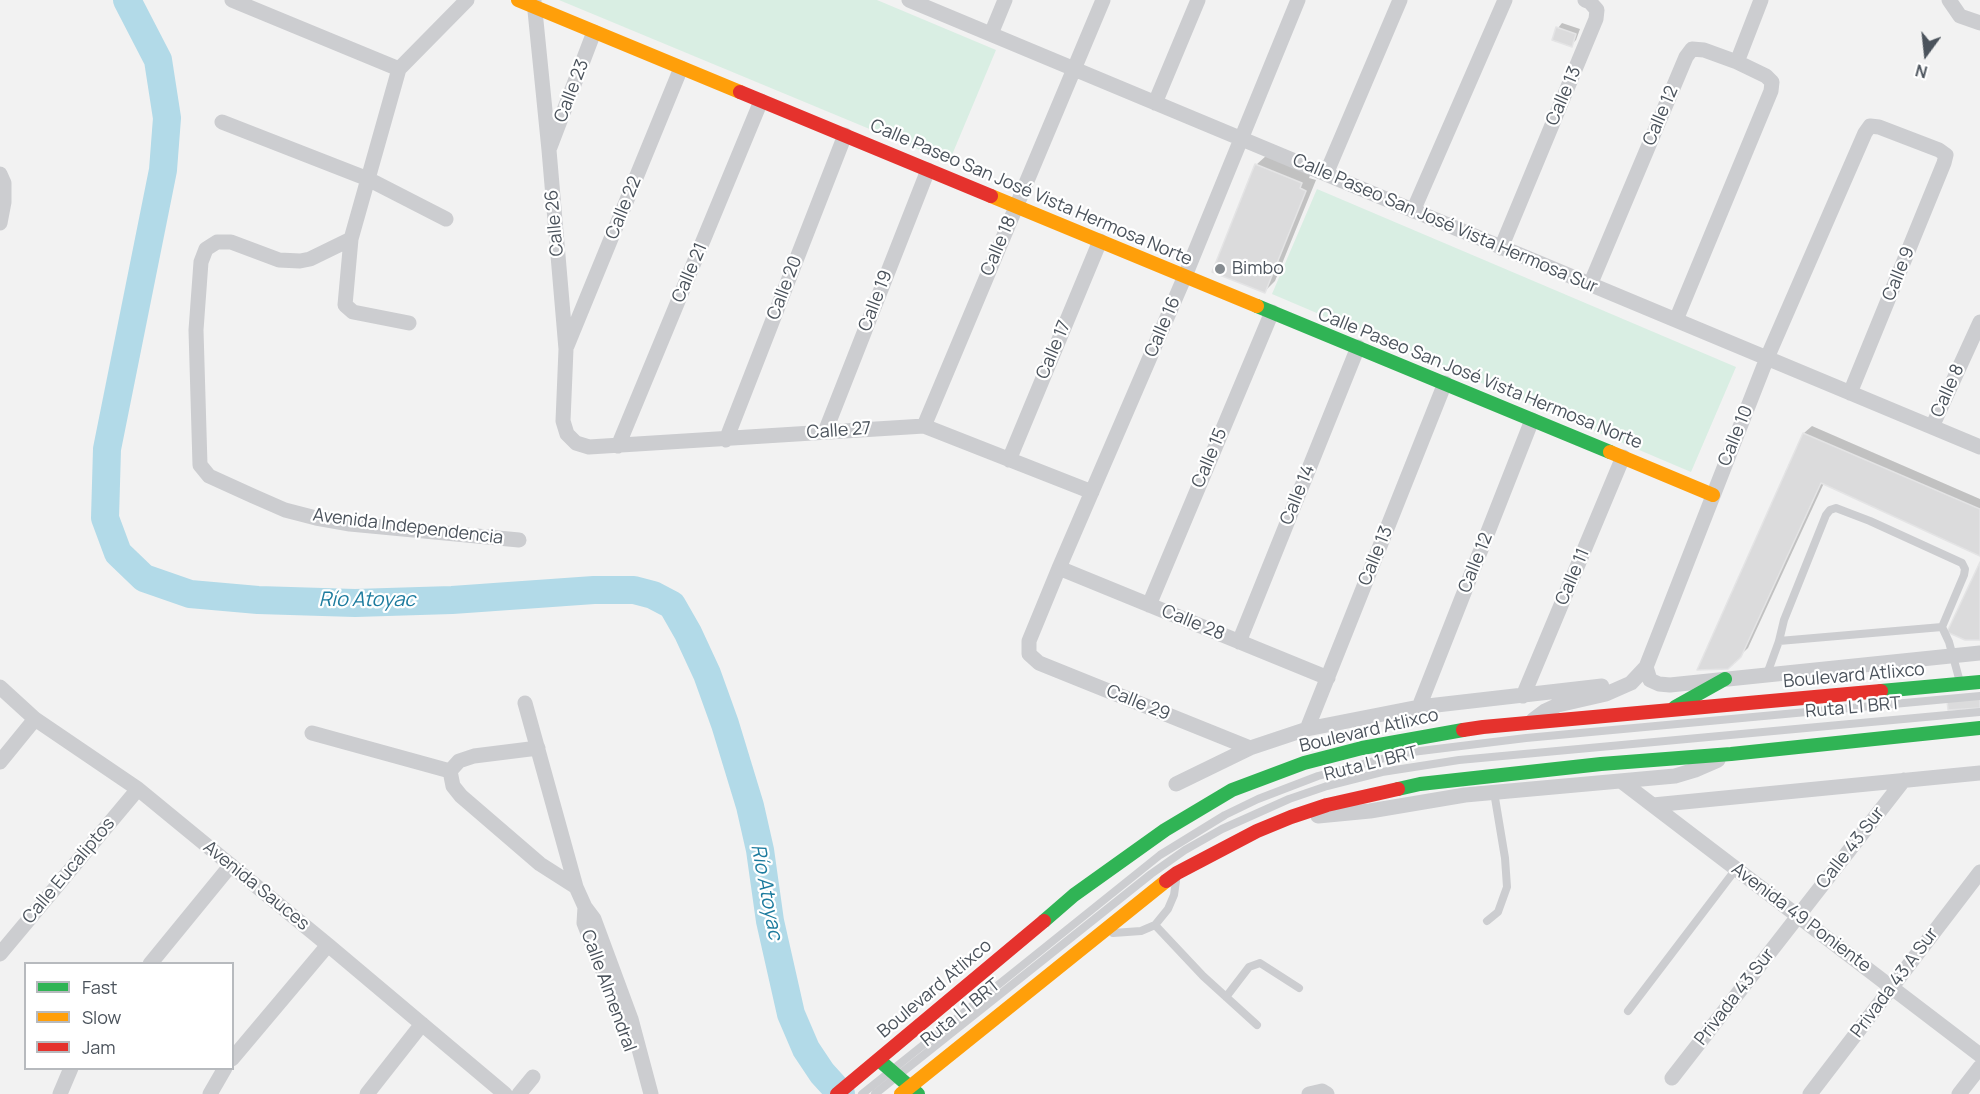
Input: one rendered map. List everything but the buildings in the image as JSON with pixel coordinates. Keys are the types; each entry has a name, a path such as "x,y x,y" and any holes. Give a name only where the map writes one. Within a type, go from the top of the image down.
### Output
{"main road":[{"name":"Calle Paseo San José Vista Hermosa Norte","path":"518,0 534,4 594,32 1713,495"},
{"path":"1667,712 1725,679"},
{"name":"Boulevard Atlixco","path":"837,1094 1074,896 1165,830 1232,790 1304,763 1362,748 1444,733 1528,723 1980,682"},
{"path":"879,1060 910,1092 1100,933 1177,873 1257,831 1327,805 1420,784 1600,764 1731,754 1980,728"}],"street":[{"path":"232,0 399,69"},
{"path":"409,323 353,312 345,305 351,239 399,69 467,0"},
{"name":"Calle Paseo San José Vista Hermosa Sur","path":"909,0 1980,447"},
{"path":"991,34 1005,0"},
{"name":"Calle 18","path":"924,426 1102,0"},
{"path":"1155,103 1198,0"},
{"name":"Calle 16","path":"1029,654 1029,641 1059,568 1185,276 1298,0"},
{"path":"1326,174 1400,0"},
{"path":"1413,211 1505,0"},
{"name":"Calle 13","path":"1502,248 1596,20 1598,10 1585,0"},
{"path":"1676,320 1771,91 1772,82 1766,76 1737,62 1761,0"},
{"path":"1949,0 1960,16 1980,23"},
{"name":"Calle 26","path":"534,4 566,349 563,422 567,434 576,443"},
{"name":"Calle 23","path":"549,150 594,32"},
{"name":"Calle 12","path":"1590,285 1686,57 1692,49 1737,62"},
{"name":"Calle 22","path":"566,349 681,68"},
{"name":"Calle 21","path":"618,446 761,101"},
{"path":"222,122 368,178 446,219"},
{"name":"Calle 9","path":"1850,393 1946,154 1879,127 1870,126"},
{"name":"Calle 10","path":"1646,667 1767,358 1870,126"},
{"name":"Calle 20","path":"726,440 844,135"},
{"name":"Calle 19","path":"825,432 928,170"},
{"path":"0,174 4,183 4,202 0,223"},
{"name":"Avenida Independencia","path":"351,239 310,259 300,261 279,260 231,242 217,242 206,249 201,262 196,330 200,465 209,476 285,510 316,519 519,540"},
{"name":"Calle 17","path":"1009,460 1100,241"},
{"name":"Calle 15","path":"1149,605 1272,312"},
{"name":"Calle 8","path":"1932,427 1980,322"},
{"name":"Calle 14","path":"1239,642 1358,348"},
{"name":"Calle 13","path":"1307,729 1445,383"},
{"name":"Calle 12","path":"1419,707 1533,420"},
{"name":"Calle 27","path":"576,443 589,447 618,446 924,426 1092,492"},
{"name":"Calle 11","path":"1523,696 1623,457"},
{"name":"Calle 28","path":"1059,568 1328,678"},
{"path":"1646,667 1650,680 1670,685 1980,653"},
{"name":"Calle 29","path":"1029,654 1039,663 1250,748"},
{"path":"1176,784 1250,748 1307,729 1419,707 1602,686 1646,667"},
{"path":"1528,723 1558,705 1606,694 1631,683 1646,667"},
{"name":"Avenida Sauces","path":"0,687 35,719 138,789 506,1094"},
{"path":"525,703 576,887 585,906"},
{"path":"0,762 35,719"},
{"path":"312,733 450,771"},
{"path":"450,771 459,761 474,756 538,748"},
{"path":"1291,817 1348,814 1465,795 1675,776 1731,754"},
{"path":"450,771 453,786 461,796 530,856 576,887"},
{"path":"1653,805 1980,773"},
{"name":"Calle 43 Sur","path":"1798,916 1904,780"},
{"name":"Avenida 49 Poniente","path":"1621,781 1980,1055"},
{"name":"Calle Eucaliptos","path":"0,954 138,789"},
{"path":"151,962 231,865"},
{"name":"Privada 43 A Sur","path":"1810,1094 1980,872"},
{"name":"Calle Almendral","path":"585,906 584,923 621,1019 641,1094"},
{"name":"Calle Almendral","path":"585,906 594,919 631,1019 651,1094"},
{"name":"Privada 43 Sur","path":"1672,1078 1798,916"},
{"path":"234,1057 328,945"},
{"path":"367,1094 422,1024"},
{"path":"1959,1094 1980,1066"},
{"path":"60,1094 70,1070"},
{"path":"210,1094 224,1070"},
{"path":"519,1094 533,1077"}],"lane":[{"path":"1767,675 1784,620 1826,515 1830,510 1836,508 1958,560 1962,564 1965,569 1964,574 1942,627 1961,684"},
{"path":"1779,641 1942,627"},
{"name":"Ruta L1 BRT","path":"862,1094 875,1091 1160,855 1226,815 1318,776 1404,753 1526,738 1980,696"},
{"name":"Ruta L1 BRT","path":"894,1073 1185,850 1222,829 1289,799 1327,786 1382,772 1459,760 1980,712"},
{"path":"1487,921 1498,912 1507,888 1505,858 1494,792"},
{"path":"1628,1011 1736,868"},
{"path":"1100,933 1141,931 1155,925 1168,909 1177,873"},
{"path":"1155,925 1194,968 1257,1024"},
{"path":"1226,997 1254,964 1265,965 1299,988"}],"green space":[{"path":"559,0 877,0 996,50 949,162"},
{"path":"1317,189 1736,367 1691,472 1272,294"}],"waterway":[{"name":"Río Atoyac","path":"127,0 158,60 167,118 163,170 107,449 105,518 118,553 144,578 190,594 258,600 355,603 452,600 594,590 634,590 653,595 672,605 707,674 750,806 760,850 770,921 791,1014 806,1049 822,1073 841,1094"}],"traffic: fast":[{"path":"1257,306 1610,452"},
{"path":"1675,707 1725,679"},
{"path":"1881,691 1980,682"},
{"path":"1398,789 1420,784 1601,764 1731,754 1980,728"},
{"path":"1044,921 1074,895 1165,830 1232,790 1304,763 1362,748 1463,730"},
{"path":"879,1060 918,1094"}],"traffic: slow":[{"path":"518,0 740,92"},
{"path":"991,196 1257,306"},
{"path":"1610,452 1713,495"},
{"path":"901,1094 1166,881"}],"traffic: jam":[{"path":"740,92 991,196"},
{"path":"1463,730 1881,691"},
{"path":"1166,881 1257,831 1291,817 1327,805 1398,789"},
{"path":"837,1094 1044,921"}],"place":[{"name":"Bimbo","path":"1220,269"}]}
